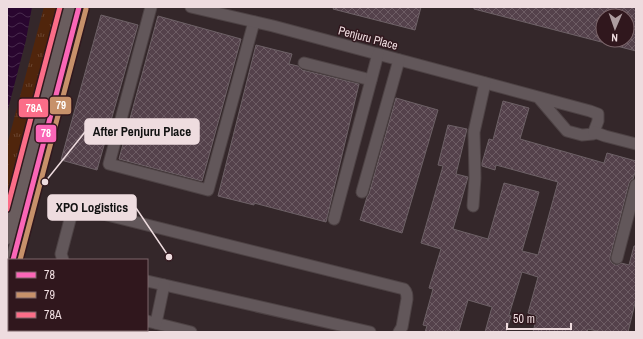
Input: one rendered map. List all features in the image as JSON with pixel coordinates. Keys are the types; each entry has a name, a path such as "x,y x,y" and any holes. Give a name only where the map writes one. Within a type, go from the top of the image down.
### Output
{"main road":[{"path":"7,236 67,7"},
{"path":"13,259 79,7"}],"street":[{"path":"152,7 109,164 208,190 254,22"},
{"name":"Penjuru Place","path":"191,7 378,54 590,111 598,114 598,120 594,132"},
{"path":"334,219 378,54"},
{"path":"362,192 399,60"},
{"path":"304,63 371,80"},
{"path":"473,206 475,178 474,132 485,83"},
{"path":"538,97 567,131 582,136 593,134 594,132 636,144"},
{"path":"617,258 636,185"},
{"path":"63,259 61,254 72,212 73,209 79,208 404,289 406,291 407,299 402,327 399,332"},
{"path":"148,281 370,332"},
{"path":"164,285 151,322 191,332"}],"green space":[{"path":"44,7 58,7 7,203 7,145"}],"water":[{"path":"7,7 32,7 26,40 7,113"}],"building":[{"path":"334,7 421,7 415,30 333,9"},
{"path":"474,7 636,7 636,51 624,48 635,48 635,8 595,8 595,40 474,9"},
{"path":"101,15 138,25 97,170 61,160"},
{"path":"158,16 241,39 202,181 119,159"},
{"path":"256,45 292,54 289,64 298,66 302,70 359,84 326,222 254,203 254,205 218,196"},
{"path":"396,98 438,110 402,233 360,220 369,194"},
{"path":"503,101 529,108 520,139 604,163 607,153 636,161 636,169 633,179 629,183 610,257 610,260 615,265 621,263 629,265 634,246 636,246 636,299 628,332 602,332 588,329 587,332 533,332 537,316 528,313 538,277 522,272 509,315 511,316 506,332 485,332 492,307 468,300 459,331 425,332 427,326 423,325 433,289 429,288 441,249 421,243 443,166 438,165 448,125 467,129 456,174 468,177 453,229 488,239 504,183 539,192 522,251 538,255 558,182 496,165 495,170 482,166 489,139 493,140"}],"transit line":[{"name":"78A","path":"7,209 60,7"},
{"name":"78","path":"13,259 79,7"},
{"name":"79","path":"20,259 86,9"}],"place":[{"name":"After Penjuru Place","path":"45,182"},
{"name":"XPO Logistics","path":"169,257"}]}
